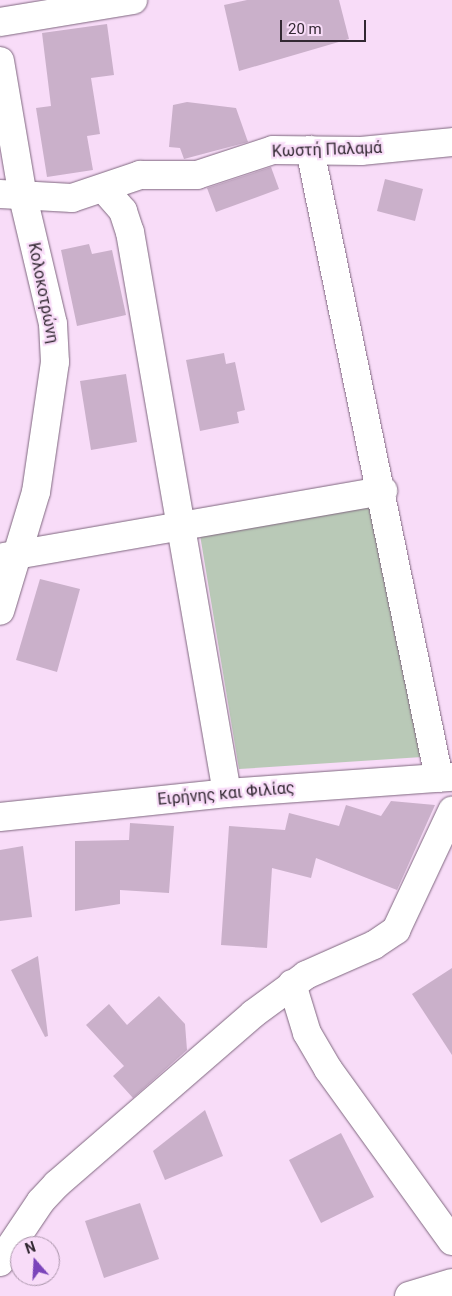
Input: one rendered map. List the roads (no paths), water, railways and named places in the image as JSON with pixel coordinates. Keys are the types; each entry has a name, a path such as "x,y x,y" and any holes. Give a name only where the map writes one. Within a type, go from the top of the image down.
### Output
{"street":[{"path":"0,22 133,0"},
{"name":"Κολοκοτρώνη","path":"0,61 11,195 53,324 55,362 41,466 9,557 0,611"},
{"name":"Κωστή Παλαμά","path":"11,195 72,198 104,189 140,175 197,175 273,150 361,151 452,142"},
{"path":"310,150 446,777"},
{"path":"104,189 123,212 130,232 227,793"},
{"path":"9,557 383,491"},
{"name":"Ειρήνης και Φιλίας","path":"0,817 227,793 446,777"},
{"path":"0,1262 41,1201 57,1184 292,984 396,930 452,812"},
{"path":"292,984 307,1033 328,1069 452,1241"},
{"path":"409,1296 452,1283"}]}
